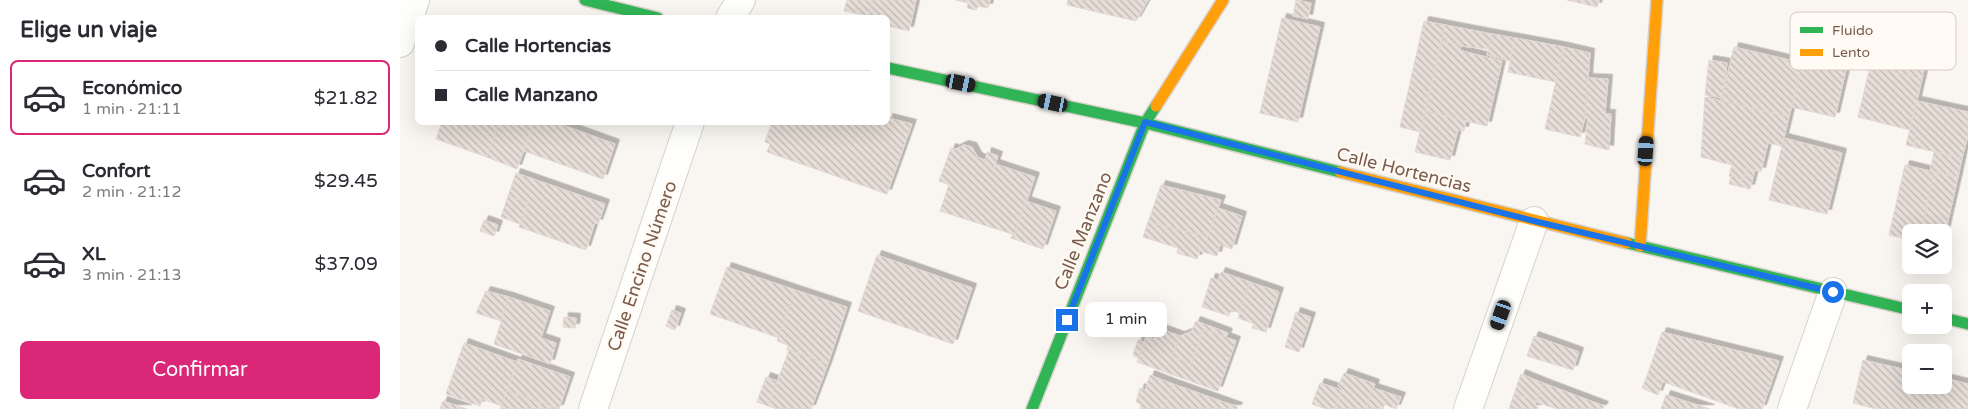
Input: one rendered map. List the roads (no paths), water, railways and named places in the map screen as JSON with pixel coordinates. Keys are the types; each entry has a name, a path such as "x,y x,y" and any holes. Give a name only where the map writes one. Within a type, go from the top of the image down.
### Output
{"street":[{"path":"400,43 415,0"},
{"path":"585,0 646,15"},
{"path":"732,15 741,0"},
{"name":"Calle Manzano","path":"1032,409 1145,122 1223,0"},
{"path":"1640,246 1657,0"},
{"name":"Calle Hortencias","path":"890,68 1145,122 1534,221 1902,308"},
{"name":"Calle Encino Número","path":"593,409 689,125"},
{"path":"1468,409 1534,221"},
{"path":"1792,409 1833,292"},
{"path":"1952,320 1968,324"}]}
